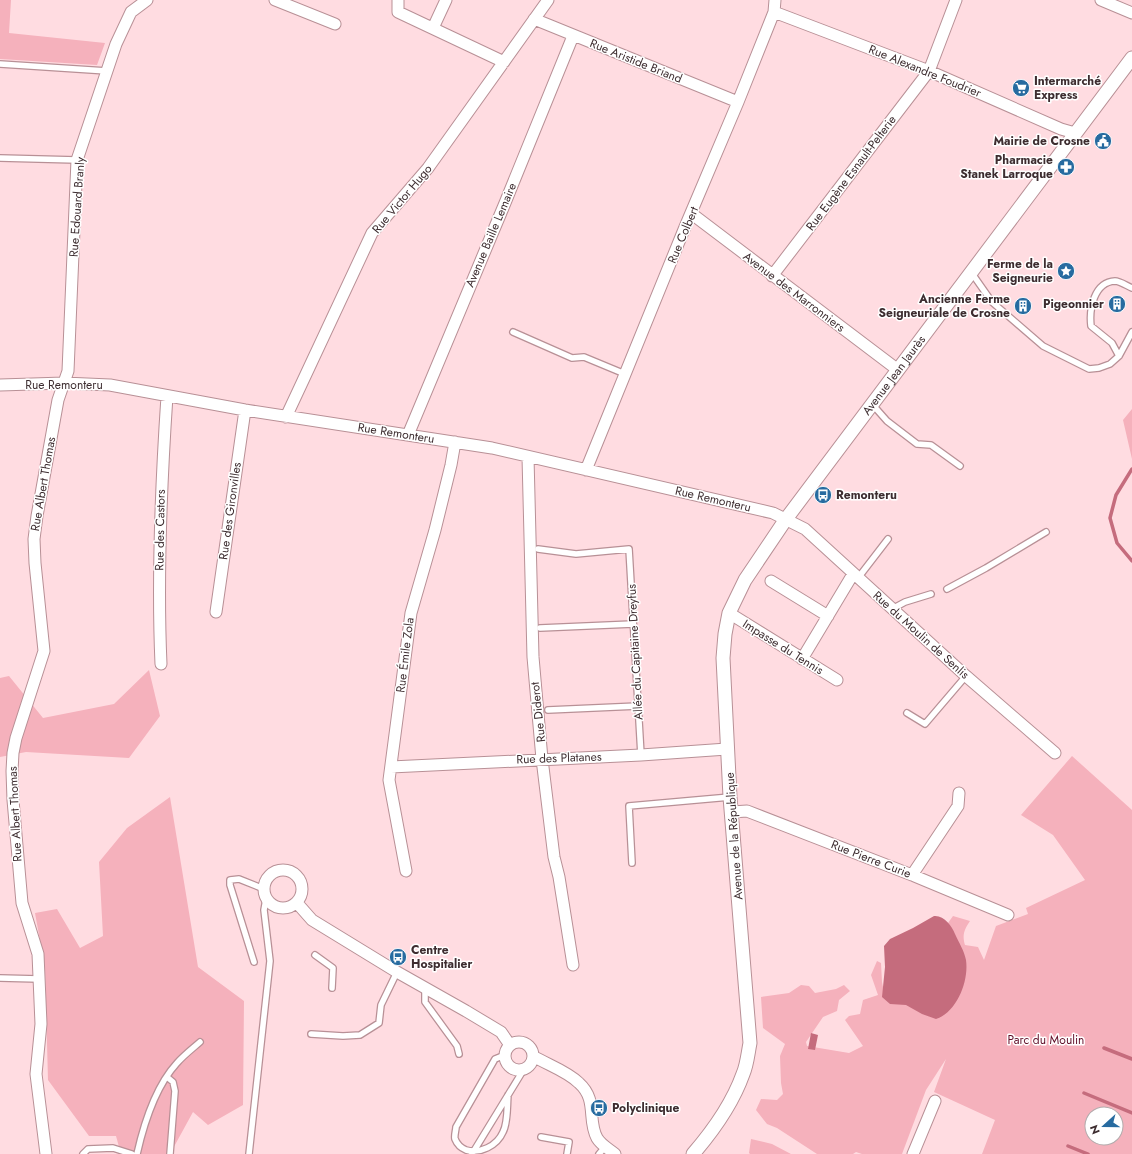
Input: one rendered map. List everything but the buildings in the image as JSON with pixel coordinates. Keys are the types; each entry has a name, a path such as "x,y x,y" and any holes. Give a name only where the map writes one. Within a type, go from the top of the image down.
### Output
{"street":[{"name":"Rue Edouard Branly","path":"64,383 68,371 77,160 116,44 131,12 147,0"},
{"path":"275,0 335,24"},
{"path":"398,0 398,12 504,62"},
{"path":"434,28 446,0"},
{"name":"Rue Victor Hugo","path":"286,416 372,233 428,168 548,0"},
{"name":"Rue Colbert","path":"586,470 738,102 774,12 775,0"},
{"name":"Rue Eugène Esnault-Pelterie","path":"772,276 929,71 956,0"},
{"path":"1101,0 1132,14"},
{"name":"Rue Alexandre Foudrier","path":"774,12 929,71 1061,129 1075,133"},
{"name":"Rue Aristide Briand","path":"534,19 738,102"},
{"name":"Avenue Baille Lemaire","path":"408,435 573,36"},
{"name":"Avenue Jean Jaurès","path":"786,519 1075,133 1130,65"},
{"name":"Avenue des Marronniers","path":"692,214 898,370"},
{"name":"Rue Remonteru","path":"0,385 64,383 110,385 245,410 492,448 773,512 786,519"},
{"name":"Rue Albert Thomas","path":"46,1154 36,1074 41,1024 38,954 22,903 12,771 16,738 44,651 34,563 34,539 58,400 64,383"},
{"name":"Rue des Castors","path":"161,664 159,615 161,488 167,396"},
{"name":"Rue des Gironvilles","path":"216,612 245,410"},
{"name":"Rue Émile Zola","path":"406,871 389,780 411,613 435,530 451,465 454,442"},
{"name":"Rue Diderot","path":"528,457 533,657 542,759 554,857 559,877 574,965"},
{"name":"Rue du Moulin de Senlis","path":"786,519 805,529 892,610 1055,753"},
{"name":"Avenue de la République","path":"693,1154 725,1110 737,1087 744,1073 750,1043 727,749 723,658 725,634 729,614 745,580 786,519"},
{"path":"802,659 828,616 855,576"},
{"path":"771,581 828,616"},
{"name":"Impasse du Tennis","path":"729,614 837,680"},
{"name":"Rue des Platanes","path":"391,767 641,755 727,749"},
{"path":"912,875 958,806 958,793"},
{"name":"Rue Pierre Curie","path":"732,812 747,811 912,875 1008,915"},
{"path":"279,870 289,870 298,876 302,887 302,893 297,903 286,908 275,906 265,894 264,883 270,874 279,870"},
{"path":"297,903 312,920 397,972 501,1032 507,1050 506,1059 511,1067 519,1070 524,1069 530,1064 533,1056 531,1048 524,1042 516,1042 507,1050"},
{"path":"533,1056 561,1071 579,1083 587,1094 592,1106 593,1130 602,1150 615,1154"},
{"path":"913,1154 934,1101"}],"lane":[{"path":"0,64 107,71"},
{"path":"0,158 77,160"},
{"path":"971,272 992,302 1043,346 1088,369 1098,368 1110,364 1119,356 1132,332"},
{"path":"1119,356 1112,343 1091,326 1089,315 1097,292 1105,283 1116,281 1132,288"},
{"path":"514,332 572,358 584,357 625,374"},
{"path":"872,404 887,421 917,444 931,445 960,466"},
{"path":"947,589 986,568 1046,532"},
{"path":"855,576 888,539"},
{"name":"Allée du Capitaine Dreyfus","path":"538,549 576,554 629,549 641,755"},
{"path":"892,610 905,602 931,594"},
{"path":"540,628 633,624"},
{"path":"907,713 925,724 966,676"},
{"path":"548,710 638,706"},
{"path":"632,863 629,806 730,797"},
{"path":"249,1154 270,961 264,910 265,894 239,878 230,880 230,885 254,962"},
{"path":"315,955 333,968 332,988"},
{"path":"311,1034 343,1036 360,1035 379,1023 381,1005 397,972"},
{"path":"0,978 39,979"},
{"path":"425,988 425,1002 457,1046 459,1054"},
{"path":"137,1154 142,1131 160,1087 176,1064 200,1042"},
{"path":"507,1050 495,1059 456,1127 455,1139 461,1148 472,1154 484,1151 494,1144 504,1132 508,1095"},
{"path":"472,1154 524,1069"},
{"path":"167,1077 173,1082 175,1091 170,1154"},
{"path":"541,1137 569,1142 567,1154"},
{"path":"83,1154 88,1149 113,1148 132,1154"}],"green space":[{"path":"0,0 11,0 9,33 105,43 97,65 0,59"},
{"path":"1132,409 1132,459 1123,420"},
{"path":"149,670 160,716 129,758 26,752 0,757 0,678 9,676 43,718 114,704"},
{"name":"Parc du Moulin","path":"1072,756 1132,810 1132,1154 982,1154 995,1120 934,1092 946,1059 926,1090 902,1154 862,1154 856,1152 853,1154 817,1154 777,1128 767,1124 756,1110 761,1099 777,1100 783,1094 780,1056 785,1044 763,1028 761,997 789,993 801,985 809,986 815,993 836,989 844,985 850,991 839,1000 837,1011 823,1017 806,1042 807,1046 849,1053 863,1046 845,1020 849,1016 860,1014 863,1000 878,995 871,975 877,961 881,963 882,982 885,997 943,930 953,916 970,921 964,933 965,945 978,947 984,960 996,926 1028,914 1026,908 1085,880 1053,835 1021,815"},
{"path":"170,797 198,967 244,1001 243,1105 208,1125 193,1112 170,1154 121,1154 116,1136 89,1136 48,1080 45,968 35,913 57,909 80,948 103,936 99,862 127,828"},
{"path":"751,1139 772,1144 791,1154 750,1154"}],"shaded area":[{"path":"934,916 944,919 952,928 966,960 966,977 956,1003 950,1010 936,1019 922,1014 906,1005 890,1004 882,997 885,967 884,946 890,939"},
{"path":"811,1033 818,1035 815,1050 808,1049"}],"waterway":[{"path":"1132,469 1116,495 1110,518 1117,543 1132,561"},
{"path":"1104,1048 1132,1059"},
{"path":"1084,1093 1132,1113"},
{"path":"1068,1146 1088,1154"}],"place":[{"name":"Intermarché Express","path":"1021,88"},
{"name":"Mairie de Crosne","path":"1103,141"},
{"name":"Pharmacie Stanek Larroque","path":"1066,167"},
{"name":"Ferme de la Seigneurie","path":"1066,271"},
{"name":"Pigeonnier","path":"1117,304"},
{"name":"Ancienne Ferme Seigneuriale de Crosne","path":"1023,306"},
{"name":"Remonteru","path":"823,495"},
{"name":"Centre Hospitalier","path":"398,957"},
{"name":"Polyclinique","path":"599,1108"}]}
